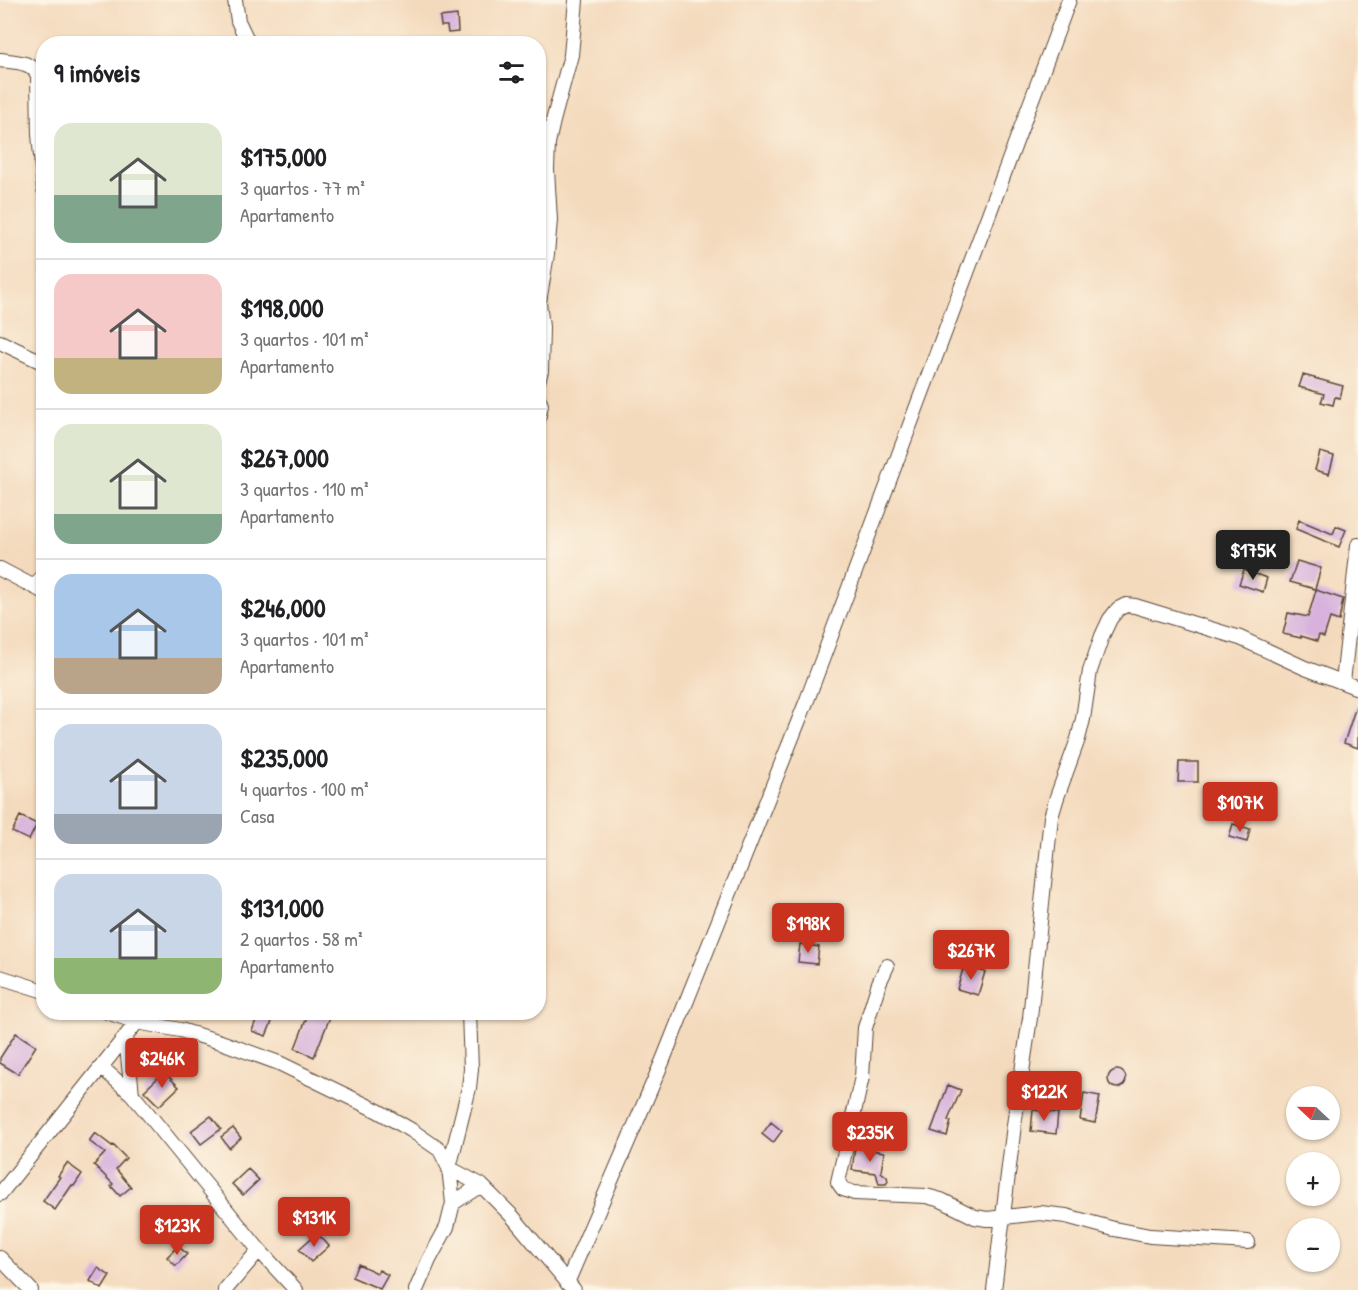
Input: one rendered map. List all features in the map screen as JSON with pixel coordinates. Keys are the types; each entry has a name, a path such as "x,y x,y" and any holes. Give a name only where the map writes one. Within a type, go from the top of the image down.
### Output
{"street":[{"path":"235,0 238,21 245,36"},
{"path":"546,260 550,220 548,143 571,55 576,0"},
{"path":"449,1168 481,1185 512,1216 571,1286 807,700 1069,0"},
{"path":"0,60 31,65 36,69"},
{"path":"0,342 36,359"},
{"path":"1343,682 1358,545"},
{"path":"0,570 36,588"},
{"path":"994,1290 1030,1018 1051,818 1078,739 1090,671 1110,619 1118,609 1126,605 1135,606 1240,638 1305,668 1358,688"},
{"path":"887,966 879,983 865,1028 862,1077 838,1182 843,1189 854,1193 926,1196 941,1200 975,1217 987,1219 1040,1213 1066,1216 1150,1236 1248,1242"},
{"path":"0,977 36,988"},
{"path":"0,1194 126,1037 136,1020"},
{"path":"148,1020 221,1041 279,1064 378,1111 440,1150 449,1168 453,1203 447,1227 416,1290"},
{"path":"449,1168 469,1088 471,1069 469,1020"},
{"path":"126,1037 132,1094"},
{"path":"101,1067 132,1094 259,1250 296,1290"},
{"path":"453,1203 481,1185"},
{"path":"225,1290 259,1250"},
{"path":"0,1258 31,1290"}],"building":[{"path":"457,15 458,32 448,33 447,26 441,26 440,17"},
{"path":"1303,375 1343,386 1340,398 1335,397 1333,405 1321,402 1324,394 1299,387"},
{"path":"1320,452 1334,456 1329,474 1315,470"},
{"path":"1299,520 1333,534 1336,526 1346,530 1339,547 1296,529"},
{"path":"1297,561 1321,568 1315,589 1290,582"},
{"path":"1244,570 1267,578 1263,592 1239,584"},
{"path":"1316,590 1343,599 1339,621 1330,618 1324,637 1319,635 1317,641 1283,634 1288,613 1308,617"},
{"path":"1356,706 1358,707 1358,748 1344,743"},
{"path":"1179,762 1198,762 1198,782 1178,782"},
{"path":"20,816 36,824 29,840 12,832"},
{"path":"1233,824 1250,829 1247,842 1229,837"},
{"path":"800,944 819,947 817,964 798,962"},
{"path":"964,966 985,972 978,995 957,989"},
{"path":"256,1020 273,1020 266,1036 252,1031"},
{"path":"306,1020 329,1020 314,1057 295,1048"},
{"path":"16,1033 36,1046 18,1074 0,1063 0,1058"},
{"path":"1117,1070 1123,1073 1126,1079 1123,1085 1117,1088 1111,1085 1108,1079 1111,1073"},
{"path":"164,1072 179,1087 159,1106 144,1091"},
{"path":"948,1085 961,1090 948,1120 951,1121 947,1136 931,1131"},
{"path":"1084,1093 1100,1096 1095,1123 1080,1120"},
{"path":"1033,1110 1058,1113 1056,1134 1031,1131"},
{"path":"211,1116 221,1129 201,1144 191,1131"},
{"path":"771,1122 782,1131 773,1143 762,1134"},
{"path":"233,1128 241,1138 229,1148 221,1137"},
{"path":"95,1133 113,1145 126,1158 116,1169 131,1187 120,1196 111,1186 113,1184 94,1165 105,1153 89,1141"},
{"path":"855,1148 884,1152 881,1172 887,1177 886,1184 879,1184 876,1173 852,1170"},
{"path":"67,1163 82,1174 55,1210 43,1201"},
{"path":"248,1169 259,1180 243,1195 232,1184"},
{"path":"317,1233 329,1246 311,1262 299,1249"},
{"path":"178,1246 187,1254 176,1266 167,1257"},
{"path":"358,1264 377,1273 379,1270 388,1275 380,1289 352,1277"},
{"path":"98,1268 110,1276 102,1289 90,1281"}]}
